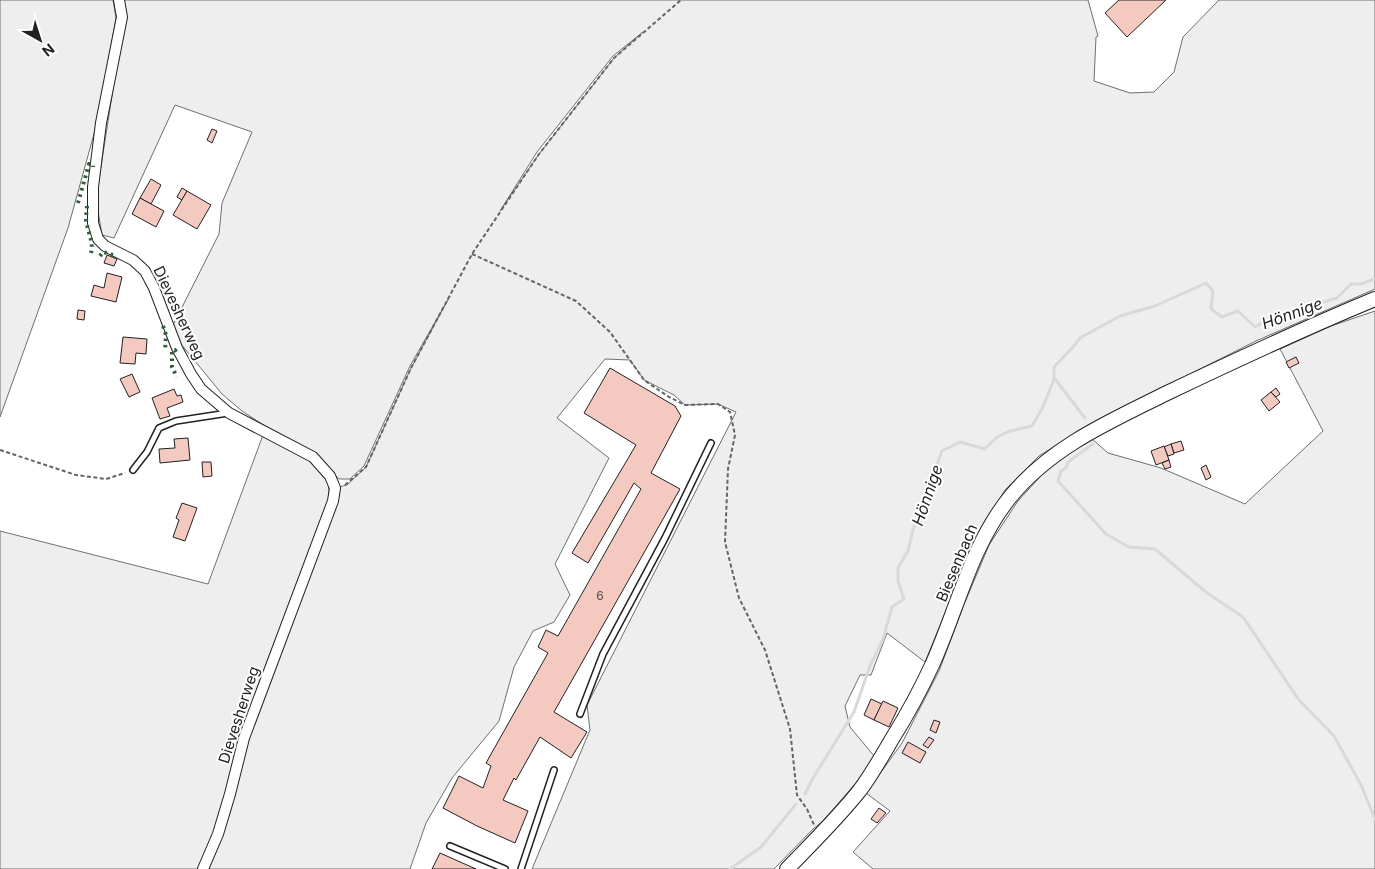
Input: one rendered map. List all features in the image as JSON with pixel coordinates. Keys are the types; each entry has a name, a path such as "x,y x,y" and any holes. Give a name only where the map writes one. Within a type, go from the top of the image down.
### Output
{"main road":[{"name":"Biesenbach","path":"787,869 861,789 879,762 933,664 982,540 1010,496 1026,480 1066,446 1094,430 1245,355 1375,299"}],"street":[{"name":"Dievesherweg","path":"119,0 122,17 102,123 93,187 92,216 95,232 101,243 133,260 145,271 154,288 177,348 201,389 229,413 313,457 330,476 335,488 333,501 244,738 218,834 203,869"}],"lane":[{"path":"133,470 147,452 159,428 176,421 229,413"},
{"path":"580,714 603,654 666,538 712,443"},
{"path":"521,869 554,770"},
{"path":"450,846 505,869"}],"path":[{"path":"335,488 347,485 366,468 411,368 472,254 538,154 614,58 680,0"},
{"path":"0,450 76,475 106,479 133,470"},
{"path":"797,795 807,809"}],"shaded area":[{"path":"0,0 113,0 116,18 97,123 68,228 0,417"},
{"path":"122,0 1088,0 1098,36 1096,37 1094,81 1130,93 1154,92 1174,72 1183,37 1219,0 1375,0 1375,289 1256,341 1090,424 1039,456 1005,490 976,537 925,662 887,633 871,675 860,675 845,706 850,727 875,757 855,784 822,822 774,869 532,869 590,730 587,705 736,412 718,404 685,405 674,395 644,380 630,360 605,359 557,418 609,458 555,564 570,595 554,622 533,631 514,667 499,721 452,778 426,823 410,869 207,869 230,813 247,739 335,488 347,485 366,467 411,368 450,296 410,366 364,466 350,479 339,479 315,455 285,439 242,411 222,394 180,343 172,327 219,234 222,203 252,132 175,105 114,238 102,235 96,199 124,18","holes":["643,32 614,58 539,154 500,211 537,152 613,56"]},
{"path":"1375,311 1375,869 873,869 853,852 890,811 866,793 902,743 939,671 989,545 1018,501 1049,467 1091,438 1108,453 1161,468 1245,504 1323,431 1280,349 1331,326"},
{"path":"263,435 297,451 314,462 326,478 329,498 210,847 199,869 0,869 0,531 208,584"}],"building":[{"path":"1119,0 1166,0 1127,37 1105,13"},
{"path":"212,129 217,131 212,143 207,140"},
{"path":"151,179 161,185 151,204 140,198"},
{"path":"182,188 187,191 182,200 177,197"},
{"path":"187,191 211,205 197,229 173,215"},
{"path":"140,198 164,211 156,227 132,214"},
{"path":"107,255 117,259 114,266 104,263"},
{"path":"107,273 122,277 116,302 91,296 94,285 104,288"},
{"path":"78,310 85,311 84,320 77,319"},
{"path":"123,337 147,339 146,354 136,353 135,364 120,363"},
{"path":"1296,357 1299,363 1289,368 1286,362"},
{"path":"610,368 675,406 681,416 651,473 680,489 554,712 587,732 571,758 540,737 516,780 514,778 503,800 528,811 515,843 443,808 459,776 483,788 491,766 486,763 548,653 538,647 546,630 558,636 641,489 634,483 588,563 572,553 636,445 584,413"},
{"path":"132,374 140,392 129,397 120,379"},
{"path":"1276,388 1280,394 1276,397 1271,392"},
{"path":"174,389 177,396 181,395 183,402 167,408 170,416 160,419 152,398"},
{"path":"1271,392 1280,402 1269,411 1261,400"},
{"path":"188,438 190,460 160,463 159,449 175,448 174,439"},
{"path":"1181,441 1184,450 1174,453 1171,444"},
{"path":"1171,444 1174,454 1168,456 1164,447"},
{"path":"1164,446 1169,460 1156,465 1151,451"},
{"path":"1169,460 1171,467 1165,469 1162,463"},
{"path":"202,462 211,462 212,476 203,477"},
{"path":"1206,465 1211,477 1206,480 1201,468"},
{"path":"182,503 197,508 185,541 173,537 179,520 176,518"},
{"path":"871,699 882,704 874,720 864,715"},
{"path":"883,701 898,708 889,727 874,720"},
{"path":"934,720 940,722 936,733 930,730"},
{"path":"929,737 934,740 928,748 923,745"},
{"path":"908,742 926,752 920,763 902,753"},
{"path":"879,808 886,813 877,823 871,819"},
{"path":"440,853 476,869 432,869"}],"waterway":[{"name":"Hönnige","path":"805,794 854,712 870,666 883,639 892,607 904,599 898,581 898,568 908,551 913,530 942,451 960,442 985,449 997,437 1010,431 1032,426 1043,407 1054,379 1054,367 1080,338 1120,316 1155,306 1206,283 1213,291 1211,309 1222,317 1238,311 1255,327 1275,316 1337,298 1351,284 1361,284 1375,279"},
{"path":"1055,379 1085,418"},
{"path":"1093,444 1068,462 1066,468 1061,471 1058,481 1106,534 1129,547 1155,549 1207,593 1243,617 1299,700 1334,736 1361,785 1375,819"},
{"name":"Hönnige","path":"730,869 761,847 796,804"}],"hedge":[{"path":"78,203 89,164 93,165 93,167"},
{"path":"87,206 86,219 92,244 91,253"},
{"path":"100,256 103,252 113,255"},
{"path":"163,326 166,335 165,351"},
{"path":"176,352 175,350 172,351 172,367 177,377"}]}
